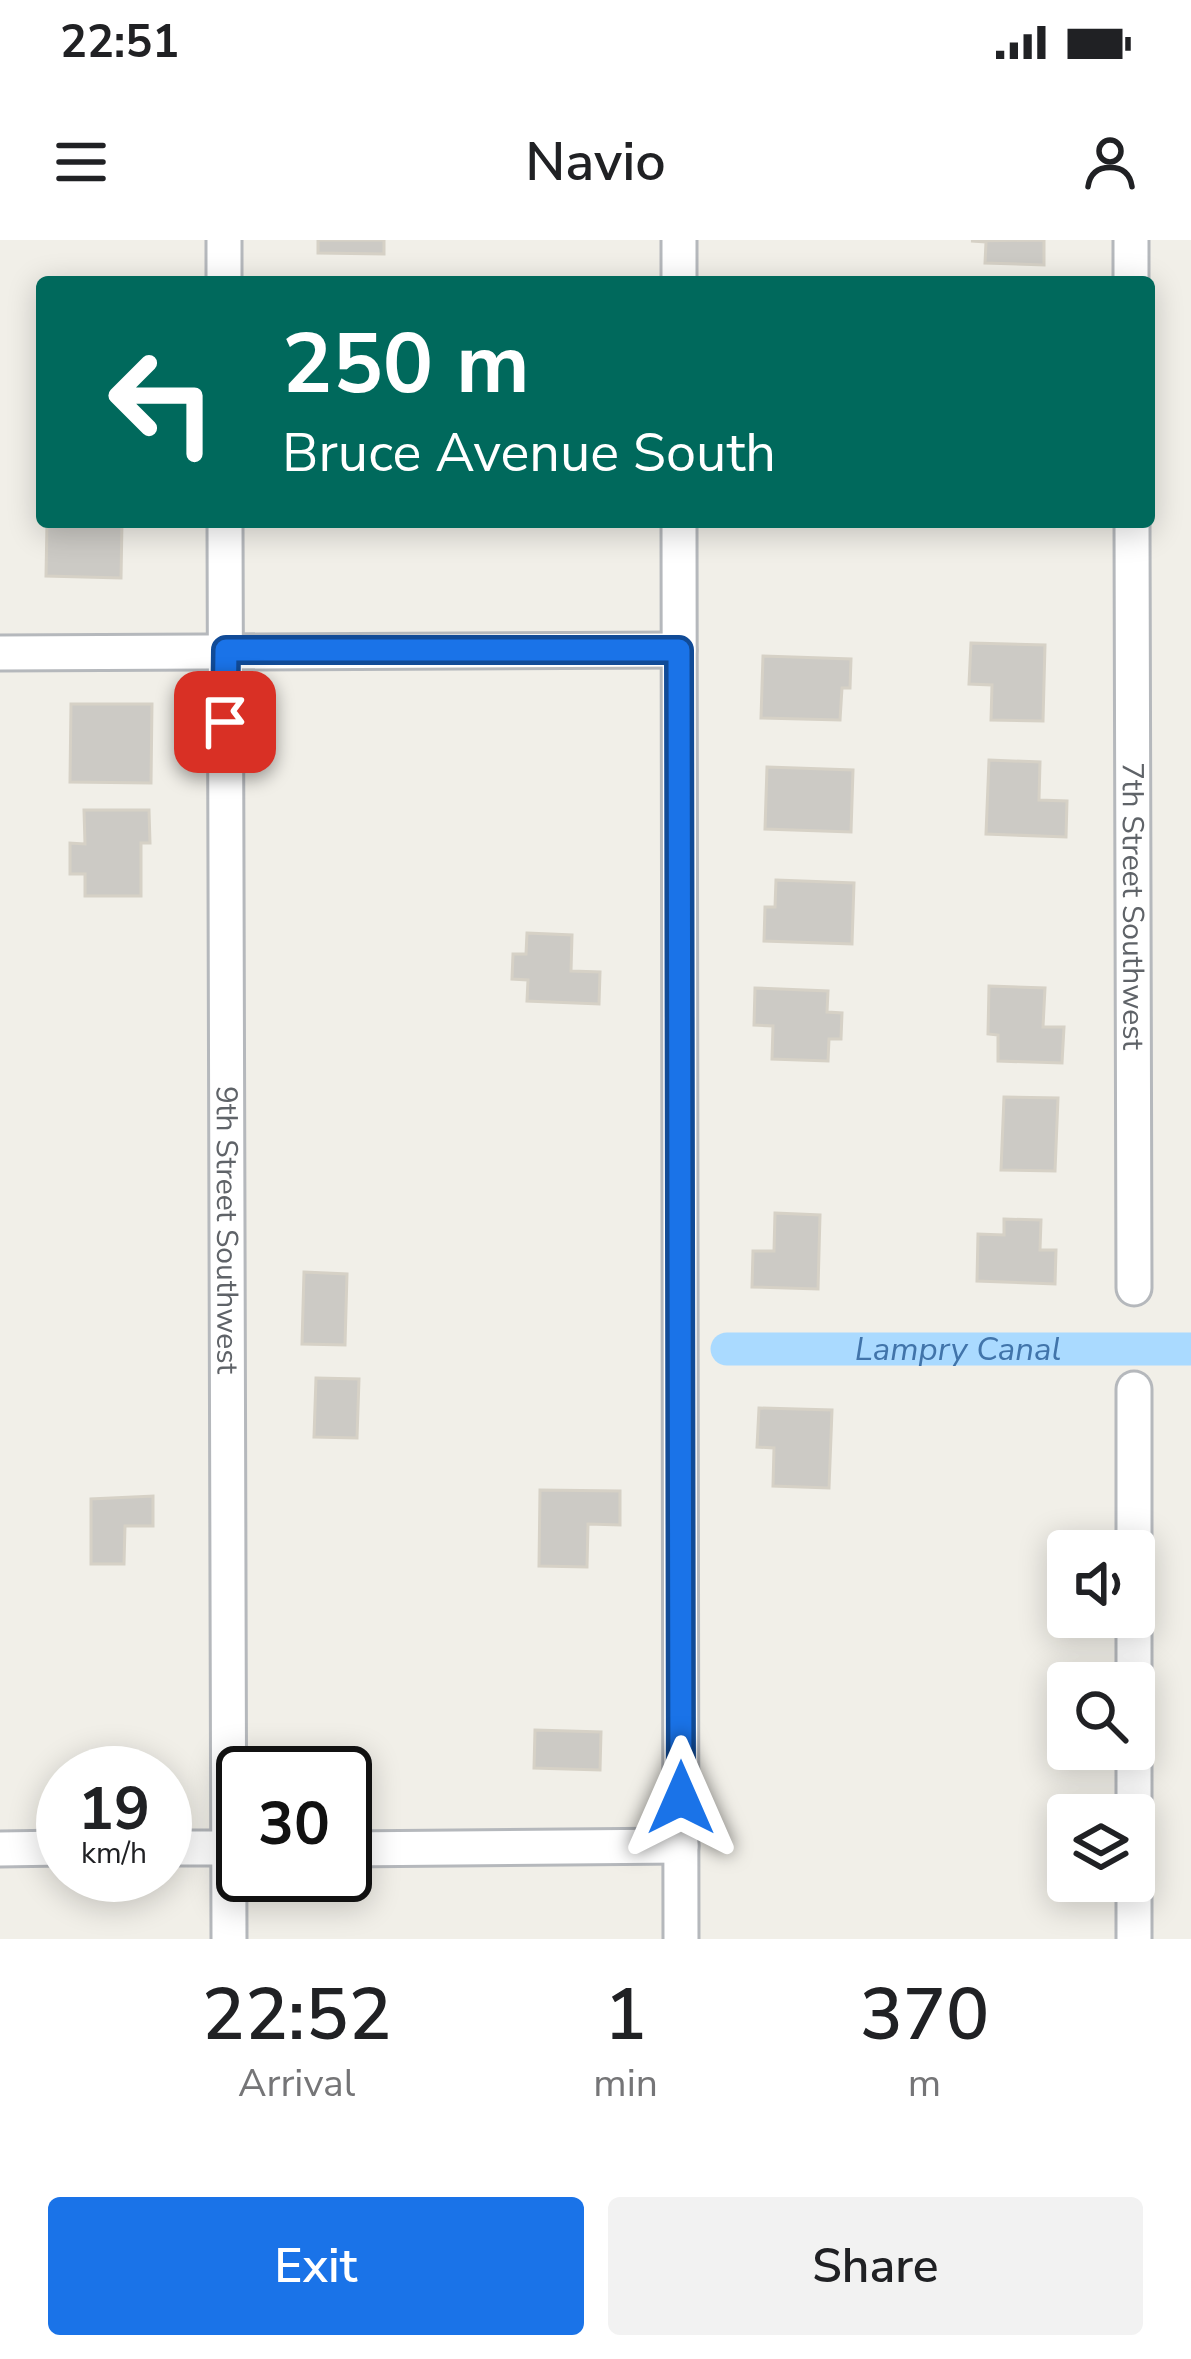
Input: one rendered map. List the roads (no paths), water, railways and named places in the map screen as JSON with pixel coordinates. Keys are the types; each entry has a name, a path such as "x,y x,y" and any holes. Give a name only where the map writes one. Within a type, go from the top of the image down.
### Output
{"street":[{"path":"224,240 224,276"},
{"path":"679,240 679,276"},
{"path":"1131,240 1131,276"},
{"name":"9th Street Southwest","path":"225,528 235,1746"},
{"path":"680,528 682,1939"},
{"name":"7th Street Southwest","path":"1132,528 1134,1288"},
{"path":"0,653 679,650"},
{"path":"1133,1389 1134,1939"},
{"path":"372,1849 681,1846"},
{"path":"0,1849 36,1848"},
{"name":"9th Street Southwest","path":"229,1939 232,1902"}],"waterway":[{"name":"Lampry Canal","path":"727,1349 1191,1349"}]}
